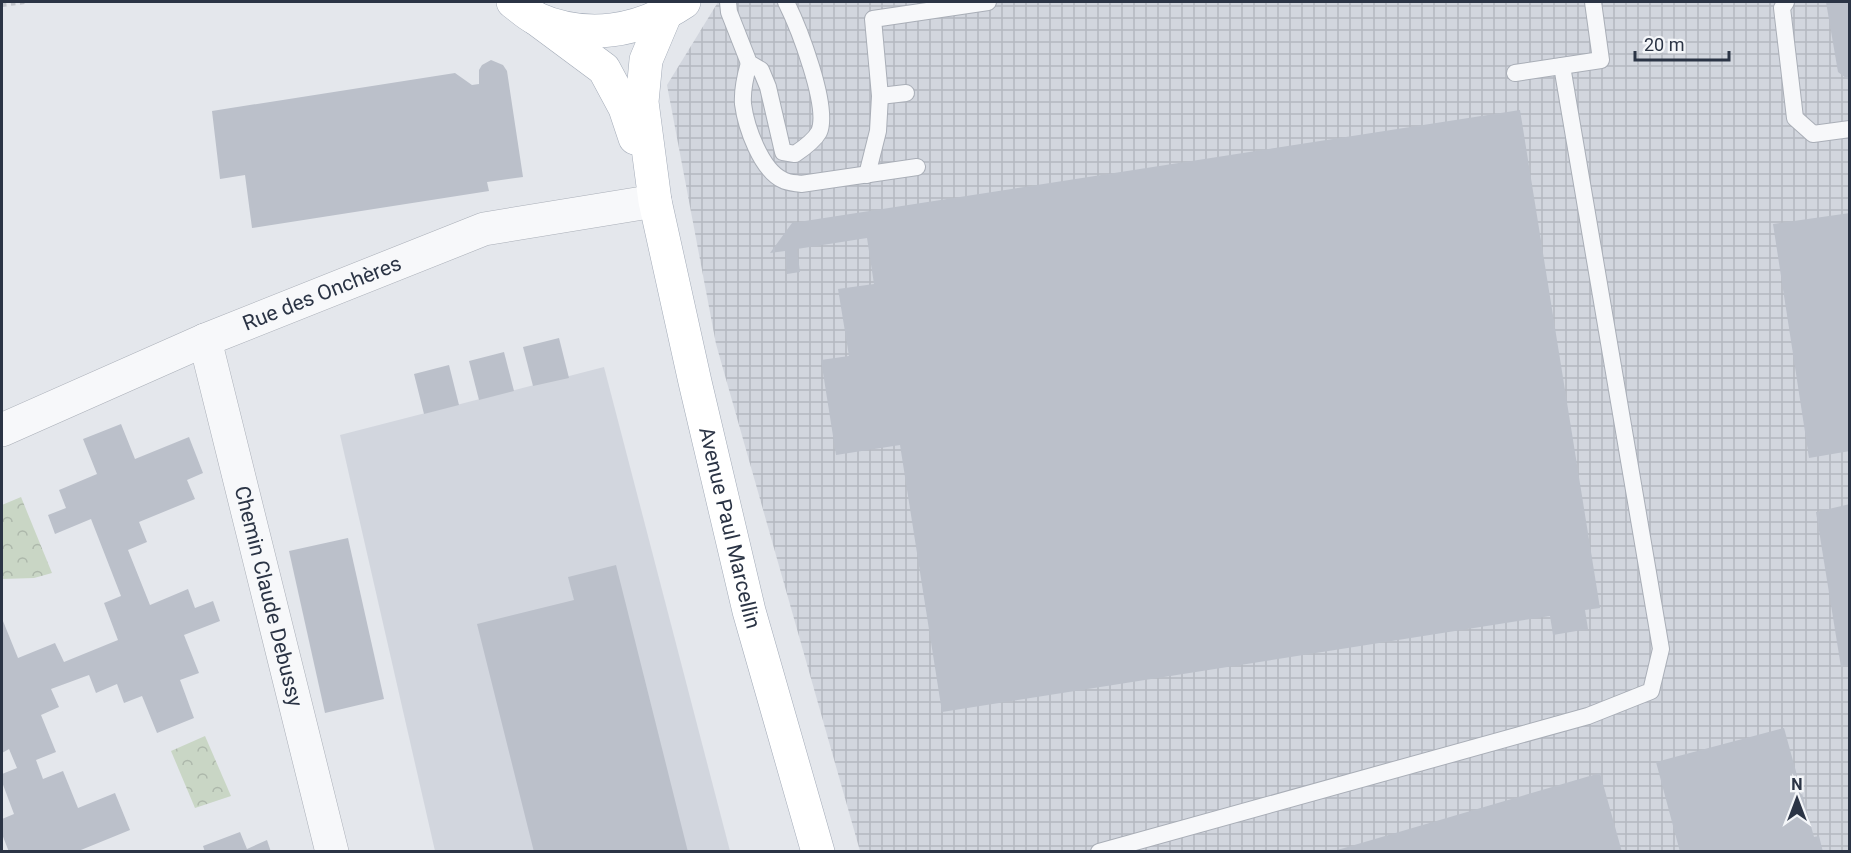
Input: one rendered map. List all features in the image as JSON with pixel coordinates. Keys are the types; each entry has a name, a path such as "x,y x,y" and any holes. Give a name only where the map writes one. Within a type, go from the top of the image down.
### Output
{"main road":[{"path":"524,9 577,30 622,30 675,8"},
{"name":"Avenue Paul Marcellin","path":"675,8 646,60 642,102 656,201 749,611 818,852"},
{"name":"Avenue Paul Marcellin","path":"524,9 604,69 625,108 656,201"}],"street":[{"name":"Rue des Onchères","path":"2,430 205,340 484,229 656,201"},
{"name":"Chemin Claude Debussy","path":"205,340 332,852"}],"lane":[{"path":"728,2 729,12 749,63 744,81 744,104 752,138 761,160 782,180 801,184 917,167"},
{"path":"758,152 795,154 807,146 819,131 820,104 808,54 786,2"},
{"path":"867,175 878,131 880,96 873,19 877,2"},
{"path":"873,19 988,2"},
{"path":"1515,73 1601,60 1593,2"},
{"path":"1786,2 1782,8 1795,118 1813,134 1850,129"},
{"path":"749,63 761,70 768,87 783,152"},
{"path":"1099,852 1588,716 1651,691 1661,649 1562,66"},
{"path":"880,96 906,93"}],"path":[{"path":"2,5 25,2"}],"shaded area":[{"path":"718,2 1849,2 1849,851 860,851 716,344 667,85"},
{"path":"604,367 730,851 435,851 340,435"}],"green space":[{"path":"21,497 52,573 34,578 2,579 2,505"},
{"path":"205,736 231,796 195,808 171,751"}],"building":[{"path":"1826,2 1850,2 1850,81 1838,72"},
{"path":"491,60 503,65 507,71 523,177 487,182 489,191 252,228 245,175 220,179 212,111 455,73 472,85 479,84 479,70 482,65"},
{"path":"1520,110 1600,608 1585,610 1588,629 1553,635 1550,616 942,712 900,445 836,455 821,360 849,356 838,289 874,284 867,238 797,249 800,272 787,274 785,251 770,253 792,223"},
{"path":"1850,213 1850,451 1809,458 1773,224"},
{"path":"559,338 569,378 533,386 523,347"},
{"path":"504,352 514,391 479,400 469,361"},
{"path":"449,365 459,405 424,414 414,374"},
{"path":"121,424 135,459 189,437 203,473 187,480 195,499 139,522 147,542 128,550 150,605 188,589 195,608 213,601 220,621 184,635 199,673 180,680 194,718 157,733 142,696 124,703 117,684 96,693 89,675 51,689 59,707 41,715 56,752 36,760 43,779 63,771 78,808 115,793 130,830 76,852 9,852 2,834 2,819 14,814 2,782 2,774 17,768 9,749 2,753 2,622 18,658 55,643 64,662 118,640 104,603 121,596 91,519 55,534 48,515 66,508 59,490 97,474 83,439"},
{"path":"1850,504 1850,665 1841,667 1816,512"},
{"path":"348,538 384,699 325,713 289,551"},
{"path":"616,565 688,852 534,852 477,624 574,600 568,577"},
{"path":"1784,728 1814,837 1819,836 1823,852 1680,852 1656,762"},
{"path":"1600,773 1622,852 1334,852 1334,851"},
{"path":"240,832 247,849 267,840 271,852 205,852 203,846"}]}
